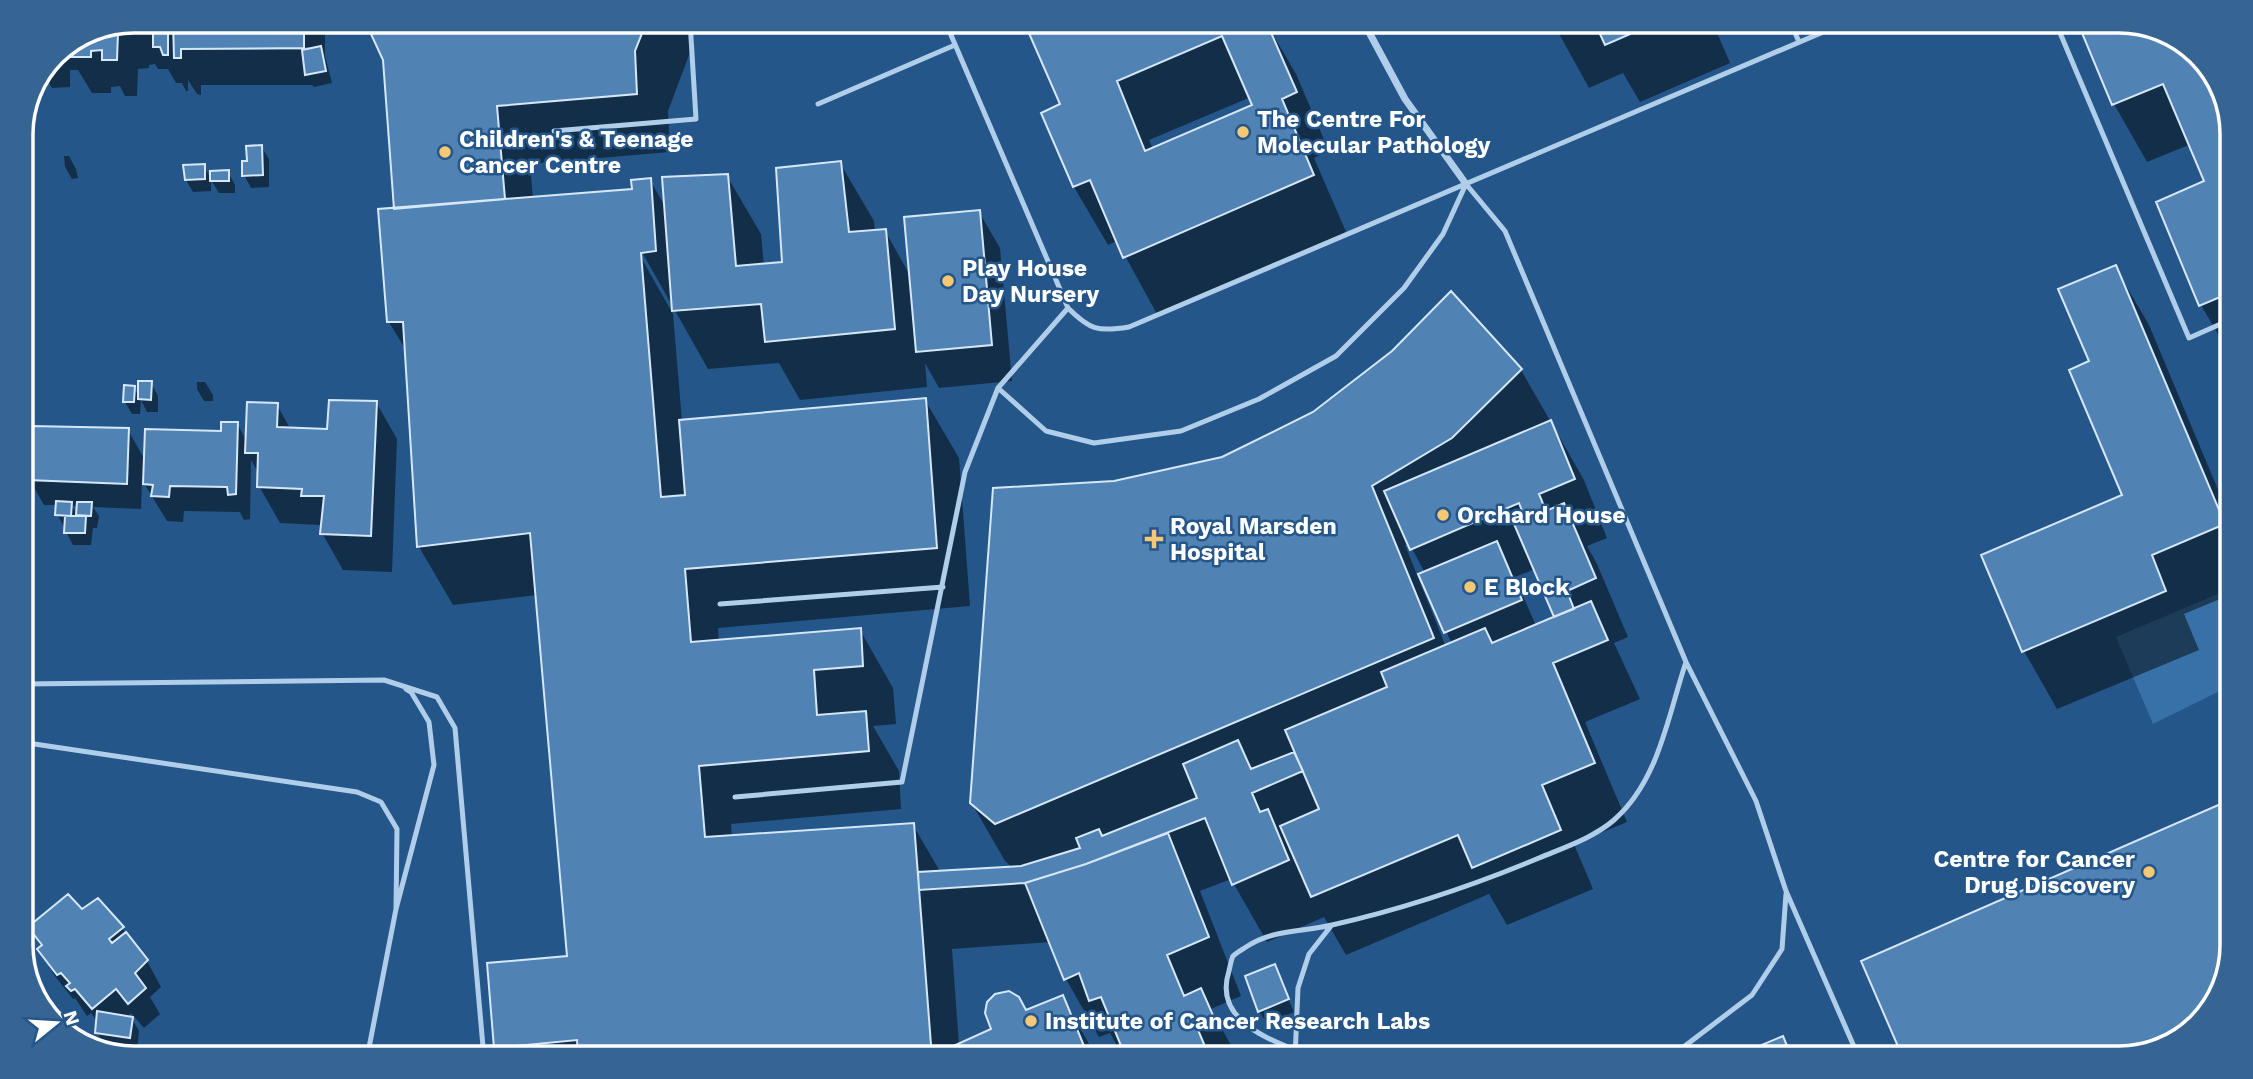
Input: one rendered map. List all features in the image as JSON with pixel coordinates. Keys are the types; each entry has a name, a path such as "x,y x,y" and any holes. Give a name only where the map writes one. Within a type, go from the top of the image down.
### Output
{"street":[{"path":"1369,33 1405,99 1466,184"}],"lane":[{"path":"554,131 696,119 691,33"},
{"path":"950,33 1068,308 1087,326 1110,330 1129,327 1820,33"},
{"path":"1795,33 1799,42"},
{"path":"2060,33 2189,338 2220,324"},
{"path":"818,104 955,45"},
{"path":"998,388 1046,431 1094,443 1181,430 1259,399 1336,356 1404,288 1443,234 1466,184"},
{"path":"1466,184 1504,231 1686,662 1756,801 1786,891 1855,1046"},
{"path":"735,797 902,782 965,472 998,388 1068,308"},
{"path":"720,604 943,587"},
{"path":"1287,1046 1248,1027 1231,1010 1224,984 1234,956 1257,940 1289,930 1331,926 1477,884 1591,836 1615,819 1634,797 1648,774 1686,662"},
{"path":"33,684 384,680 437,697 455,728 483,1046"},
{"path":"369,1046 396,909 434,765 429,722 411,692 384,680"},
{"path":"33,744 357,792 381,802 397,829 396,909"},
{"path":"1685,1046 1752,995 1783,949 1786,891"},
{"path":"1295,1046 1298,988 1309,954 1331,926"}],"shaded area":[{"path":"2220,593 2220,691 2153,724 2116,637"}],"building":[{"path":"153,33 168,33 168,55 163,55 160,47 153,47"},
{"path":"173,33 304,33 304,48 181,49 181,58 174,58"},
{"name":"Children's & Teenage Cancer Centre","path":"371,33 642,33 635,51 637,94 497,106 505,199 394,209 383,60"},
{"name":"The Centre For Molecular Pathology","path":"1029,33 1271,33 1297,92 1282,99 1314,175 1123,258 1090,180 1073,187 1041,113 1060,104","holes":["1222,36 1252,105 1145,151 1117,81"]},
{"path":"1600,33 1632,33 1605,45"},
{"path":"2082,33 2118,33 2151,39 2175,50 2203,78 2214,102 2220,128 2220,297 2199,306 2156,202 2204,181 2163,84 2112,105"},
{"path":"118,35 117,60 102,60 102,50 91,51 91,57 70,57 96,41"},
{"path":"321,46 326,71 305,75 302,50"},
{"path":"262,145 263,175 242,176 242,161 247,161 246,146"},
{"path":"841,161 849,232 886,229 895,329 765,342 761,304 672,311 662,177 728,174 736,266 782,262 776,168"},
{"path":"205,164 205,179 185,180 183,165"},
{"path":"229,170 229,181 210,181 210,171"},
{"path":"651,178 656,251 641,253 661,497 685,495 679,420 926,398 937,548 685,569 691,642 861,628 863,666 814,670 817,715 866,711 869,751 699,766 705,837 914,823 931,1046 577,1046 577,1040 494,1046 487,963 567,956 530,533 417,547 403,322 387,322 378,209 632,189 631,180"},
{"name":"Play House Day Nursery","path":"980,210 992,345 916,352 904,217"},
{"path":"2116,265 2220,512 2220,526 2152,555 2166,591 2022,652 1981,555 2122,495 2069,370 2089,361 2058,289"},
{"path":"1451,291 1522,369 1452,438 1372,486 1434,638 995,824 970,803 993,488 1114,481 1222,457 1313,412 1392,351"},
{"path":"138,381 152,381 151,400 138,399"},
{"path":"124,385 135,386 134,402 123,402"},
{"path":"329,400 377,401 371,536 320,534 324,496 301,496 302,489 257,487 258,453 245,453 247,402 278,403 277,427 327,429"},
{"name":"Orchard House","path":"1551,420 1575,479 1539,494 1546,511 1564,503 1596,578 1567,591 1574,609 1554,617 1514,524 1525,519 1519,503 1410,550 1384,491"},
{"path":"221,422 238,422 236,494 228,495 227,487 170,486 169,497 151,496 153,485 143,484 145,429 221,431"},
{"path":"33,426 129,428 127,484 33,480"},
{"path":"56,501 72,502 71,516 55,515"},
{"path":"77,502 92,502 91,516 76,515"},
{"path":"65,516 86,516 85,533 64,533"},
{"name":"E Block","path":"1497,541 1522,600 1444,633 1418,574"},
{"path":"1591,601 1608,640 1553,663 1595,763 1542,785 1561,830 1472,868 1458,835 1311,897 1280,826 1319,809 1285,730 1387,687 1381,672 1485,628 1492,643"},
{"path":"1238,740 1251,769 1294,752 1303,771 1252,793 1260,812 1268,809 1289,860 1232,885 1205,818 1086,864 1025,883 919,890 918,872 1021,866 1080,848 1076,838 1099,829 1102,836 1197,798 1183,764"},
{"name":"Centre for Cancer Drug Discovery","path":"2220,804 2220,944 2216,971 2203,1001 2195,1011 2185,1021 2161,1036 2145,1042 2118,1046 1898,1046 1861,961"},
{"path":"1168,833 1209,937 1167,955 1184,996 1201,988 1216,1022 1198,1030 1205,1046 1121,1046 1101,997 1089,1001 1079,973 1064,980 1025,883 1086,864"},
{"path":"68,894 82,909 98,898 124,927 109,939 112,943 126,932 148,960 135,973 146,988 128,1004 116,989 92,1009 91,988 68,988 66,986 70,983 61,973 57,975 37,949 42,945 33,933 33,923"},
{"path":"1275,964 1289,999 1258,1012 1245,976"},
{"name":"Institute of Cancer Research Labs","path":"1009,991 1019,997 1026,1010 1063,995 1084,1046 953,1046 991,1029 985,1013 987,1002 995,994"},
{"path":"97,1011 133,1017 130,1038 95,1033"},
{"path":"1783,1036 1787,1046 1759,1046"}],"place":[{"name":"The Centre For Molecular Pathology","path":"1243,132"},
{"name":"Children's & Teenage Cancer Centre","path":"445,152"},
{"name":"Play House Day Nursery","path":"948,281"},
{"name":"Orchard House","path":"1443,515"},
{"name":"Royal Marsden Hospital","path":"1154,539"},
{"name":"E Block","path":"1470,587"},
{"name":"Centre for Cancer Drug Discovery","path":"2149,872"},
{"name":"Institute of Cancer Research Labs","path":"1031,1021"}]}
